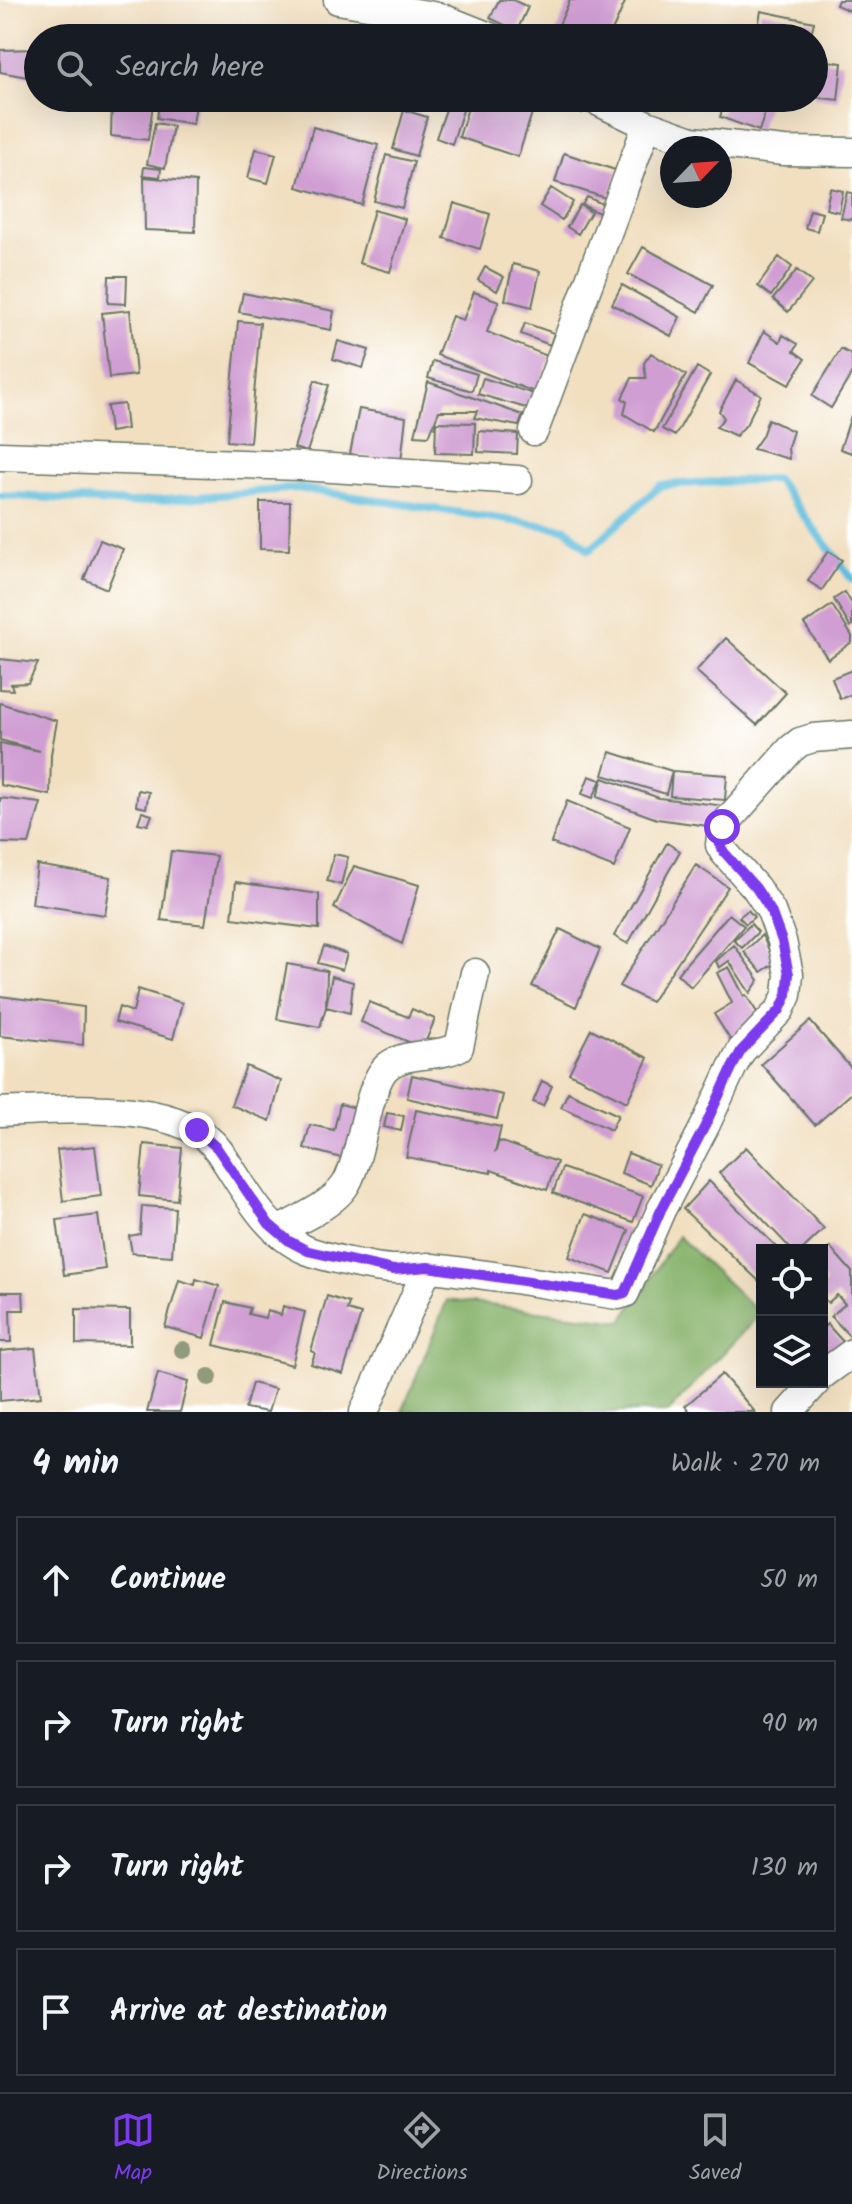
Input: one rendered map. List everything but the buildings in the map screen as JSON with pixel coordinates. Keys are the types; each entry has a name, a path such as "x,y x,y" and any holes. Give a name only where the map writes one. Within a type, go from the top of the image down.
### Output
{"street":[{"path":"338,0 479,22"},
{"path":"620,112 692,141 784,151 852,152"},
{"path":"534,431 647,125"},
{"path":"0,456 301,466 518,480"},
{"path":"0,1112 115,1109 187,1125 217,1148 269,1224 308,1251 393,1270 428,1267 618,1295 628,1290 661,1210 741,1051 780,1010 787,995 789,974 771,911 756,888 724,852 720,845 722,827 800,742 852,735"},
{"path":"278,1231 343,1190 350,1178 382,1072 401,1059 445,1053 459,1047 475,973"},
{"path":"364,1412 428,1267"},
{"path":"828,1371 852,1353"},
{"path":"789,1412 811,1388"}],"green space":[{"path":"678,1236 756,1310 756,1318 668,1412 402,1412 447,1300 622,1321"}],"waterway":[{"path":"0,495 130,503 297,488 567,529 589,550 661,485 776,479 852,579"}],"route":[{"path":"197,1130 217,1148 269,1224 289,1241 308,1251 393,1270 428,1267 618,1295 625,1293 661,1210 741,1051 772,1020 787,995 789,974 771,911 756,888 724,852 720,845 722,827"}]}
